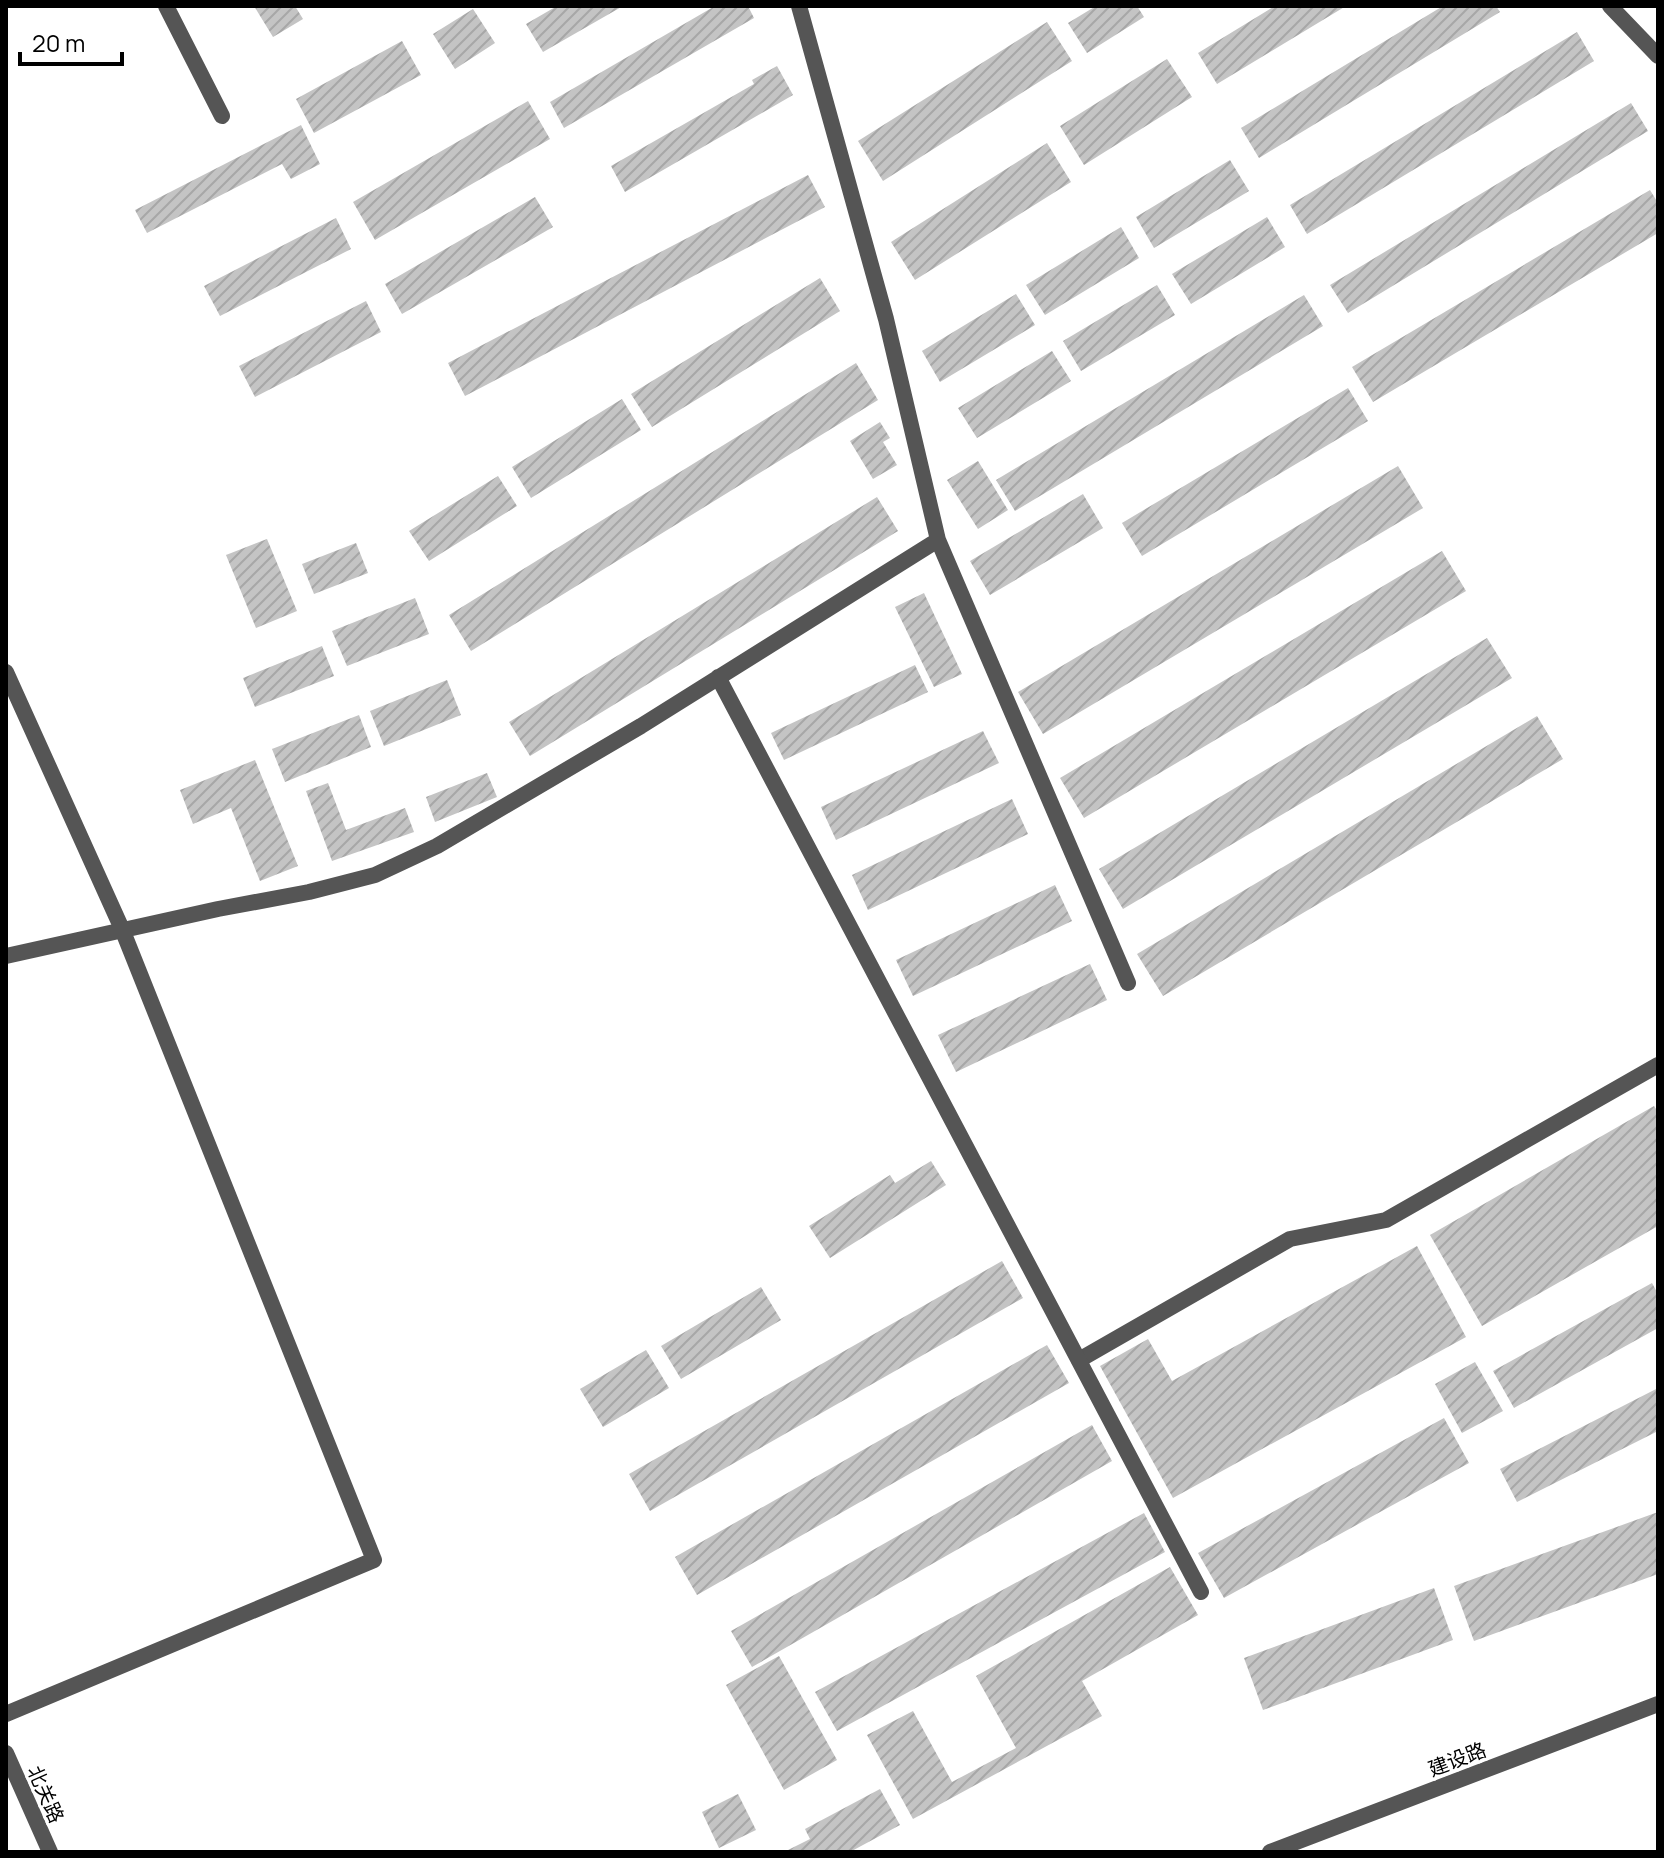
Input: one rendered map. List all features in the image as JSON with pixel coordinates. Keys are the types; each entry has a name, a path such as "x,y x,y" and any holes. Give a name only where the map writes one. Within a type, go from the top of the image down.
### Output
{"street":[{"path":"166,6 222,116"},
{"path":"799,6 886,319 938,540 1128,983"},
{"path":"1610,6 1658,56"},
{"path":"6,956 122,929 309,892 375,875 437,846 938,540"},
{"path":"6,672 122,929 374,1560 6,1714"},
{"path":"718,677 1201,1592"},
{"path":"1079,1360 1290,1239 1386,1220 1658,1065"},
{"name":"建设路","path":"1270,1852 1658,1704"},
{"name":"北关路","path":"6,1753 50,1852"}],"building":[{"path":"254,6 295,6 303,19 273,37"},
{"path":"557,6 623,6 543,52 526,24"},
{"path":"715,6 748,6 754,18 564,128 550,102"},
{"path":"1096,6 1137,6 1144,17 1087,53 1068,23"},
{"path":"1275,6 1346,6 1217,84 1198,53"},
{"path":"1443,6 1496,6 1500,12 1259,158 1241,128"},
{"path":"473,9 495,43 455,69 433,34"},
{"path":"1047,22 1072,61 883,181 858,141"},
{"path":"1577,32 1594,61 1307,234 1290,205"},
{"path":"402,41 421,75 314,133 296,99"},
{"path":"1167,59 1192,97 1084,165 1060,126"},
{"path":"777,66 793,95 625,192 611,166 754,84 752,80"},
{"path":"528,101 550,139 375,240 353,202"},
{"path":"1631,103 1648,131 1348,313 1330,285"},
{"path":"301,125 320,164 291,179 282,164 147,233 135,210"},
{"path":"1047,143 1071,182 915,280 891,242"},
{"path":"1230,160 1249,191 1154,248 1136,217"},
{"path":"808,175 825,207 465,396 448,363"},
{"path":"1650,190 1658,203 1658,233 1373,402 1352,367"},
{"path":"535,197 553,227 402,314 385,284"},
{"path":"1267,217 1285,247 1191,304 1172,274"},
{"path":"336,218 351,249 220,316 204,286"},
{"path":"1121,227 1139,258 1045,315 1026,285"},
{"path":"820,278 840,311 652,427 631,394"},
{"path":"1157,285 1175,315 1081,371 1063,341"},
{"path":"1016,294 1035,325 940,382 922,351"},
{"path":"1304,295 1323,326 1015,511 996,480"},
{"path":"366,301 381,332 255,397 239,366"},
{"path":"1052,351 1071,381 977,438 958,408"},
{"path":"856,363 878,400 471,651 449,615"},
{"path":"1348,388 1368,421 1142,556 1122,523"},
{"path":"622,399 641,430 531,498 512,467"},
{"path":"880,422 890,438 883,442 897,465 873,479 850,441"},
{"path":"978,461 1008,510 978,529 947,480"},
{"path":"1398,466 1423,508 1043,734 1018,692"},
{"path":"498,476 517,506 429,561 409,531"},
{"path":"1083,494 1103,528 990,595 970,561"},
{"path":"877,497 898,531 530,756 509,722"},
{"path":"267,539 297,611 256,628 226,555"},
{"path":"356,543 368,573 314,594 302,564"},
{"path":"1442,551 1466,591 1084,818 1060,778"},
{"path":"924,593 962,674 934,687 895,607"},
{"path":"415,598 429,634 347,666 332,631"},
{"path":"1487,638 1512,678 1123,909 1099,869"},
{"path":"322,646 334,676 255,707 243,678"},
{"path":"915,665 928,692 784,760 771,733"},
{"path":"447,680 461,715 384,746 370,711"},
{"path":"359,715 371,747 285,782 272,749"},
{"path":"1537,716 1563,759 1163,996 1137,954"},
{"path":"983,731 999,763 836,840 821,807"},
{"path":"255,760 298,866 260,881 231,808 193,824 180,790"},
{"path":"487,773 497,797 435,822 426,797"},
{"path":"328,783 346,830 405,808 414,832 332,861 306,791"},
{"path":"1012,799 1028,834 868,910 852,875"},
{"path":"1055,885 1072,921 913,996 896,960"},
{"path":"1090,964 1107,1000 956,1072 938,1035"},
{"path":"1654,1106 1658,1112 1658,1226 1482,1326 1430,1235"},
{"path":"931,1161 946,1185 830,1258 809,1226 890,1175 895,1183"},
{"path":"1417,1246 1466,1337 1173,1498 1100,1366 1148,1339 1172,1381"},
{"path":"1002,1261 1023,1298 650,1511 629,1474"},
{"path":"1652,1283 1658,1294 1658,1328 1514,1408 1493,1371"},
{"path":"761,1287 781,1320 681,1379 661,1346"},
{"path":"1047,1345 1069,1383 697,1595 675,1557"},
{"path":"646,1350 669,1388 603,1427 580,1389"},
{"path":"1475,1362 1503,1411 1462,1433 1435,1384"},
{"path":"1658,1388 1658,1431 1517,1502 1500,1469"},
{"path":"1444,1418 1469,1463 1224,1598 1198,1553"},
{"path":"1092,1425 1112,1461 752,1667 731,1631"},
{"path":"1658,1512 1658,1574 1474,1641 1454,1586"},
{"path":"1144,1513 1165,1552 837,1731 815,1692"},
{"path":"1170,1567 1198,1615 1082,1681 1102,1716 913,1819 867,1735 913,1711 952,1782 1016,1748 976,1676"},
{"path":"1434,1588 1453,1640 1263,1710 1244,1658"},
{"path":"779,1656 837,1760 784,1790 726,1685"},
{"path":"880,1789 900,1825 850,1852 784,1852 810,1839 805,1829"},
{"path":"738,1794 756,1830 719,1848 702,1812"}]}
